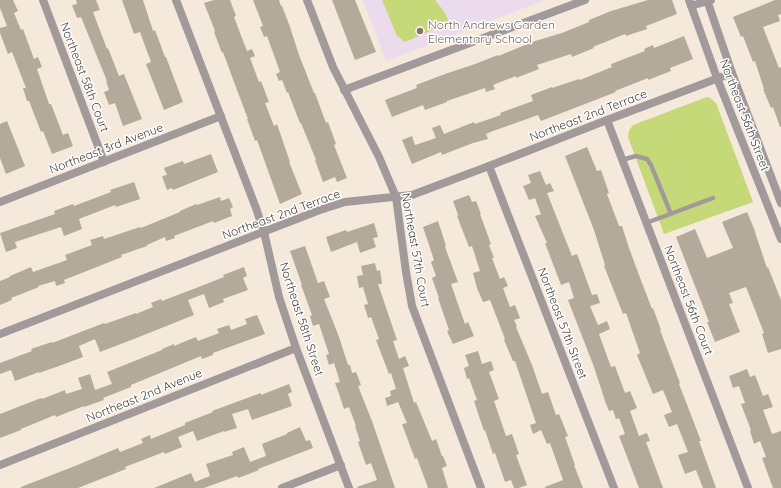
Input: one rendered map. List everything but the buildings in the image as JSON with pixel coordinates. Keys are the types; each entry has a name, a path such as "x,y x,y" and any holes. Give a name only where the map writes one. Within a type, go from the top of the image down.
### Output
{"street":[{"name":"Northeast 58th Court","path":"42,0 104,162"},
{"name":"Northeast 58th Street","path":"176,0 256,208 264,232 279,296 296,348 349,488"},
{"name":"Northeast 57th Court","path":"307,0 333,67 379,157 396,197 412,306 481,488"},
{"path":"344,90 585,0"},
{"path":"690,3 708,0"},
{"name":"Northeast 56th Street","path":"708,0 732,73 781,204"},
{"name":"Northeast 56th Street","path":"690,3 717,78 781,239"},
{"name":"Northeast 2nd Terrace","path":"0,334 320,210 345,202 412,195 732,73"},
{"name":"Northeast 3rd Avenue","path":"0,202 221,116"},
{"name":"Northeast 56th Court","path":"607,120 748,488"},
{"name":"Northeast 57th Street","path":"489,166 614,488"},
{"name":"Northeast 2nd Avenue","path":"0,465 296,348"},
{"path":"282,488 341,465"}],"lane":[{"path":"622,160 636,156 648,160 652,165 671,214"},
{"path":"646,223 713,198"}],"shaded area":[{"name":"North Andrews Garden Elementary School","path":"363,0 545,0 386,61"}],"green space":[{"path":"382,0 435,0 445,13 449,23 405,42 397,36"},
{"path":"709,97 716,103 753,202 664,234 628,137 629,132 633,125"}],"place":[{"name":"North Andrews Garden Elementary School","path":"420,31"}]}
